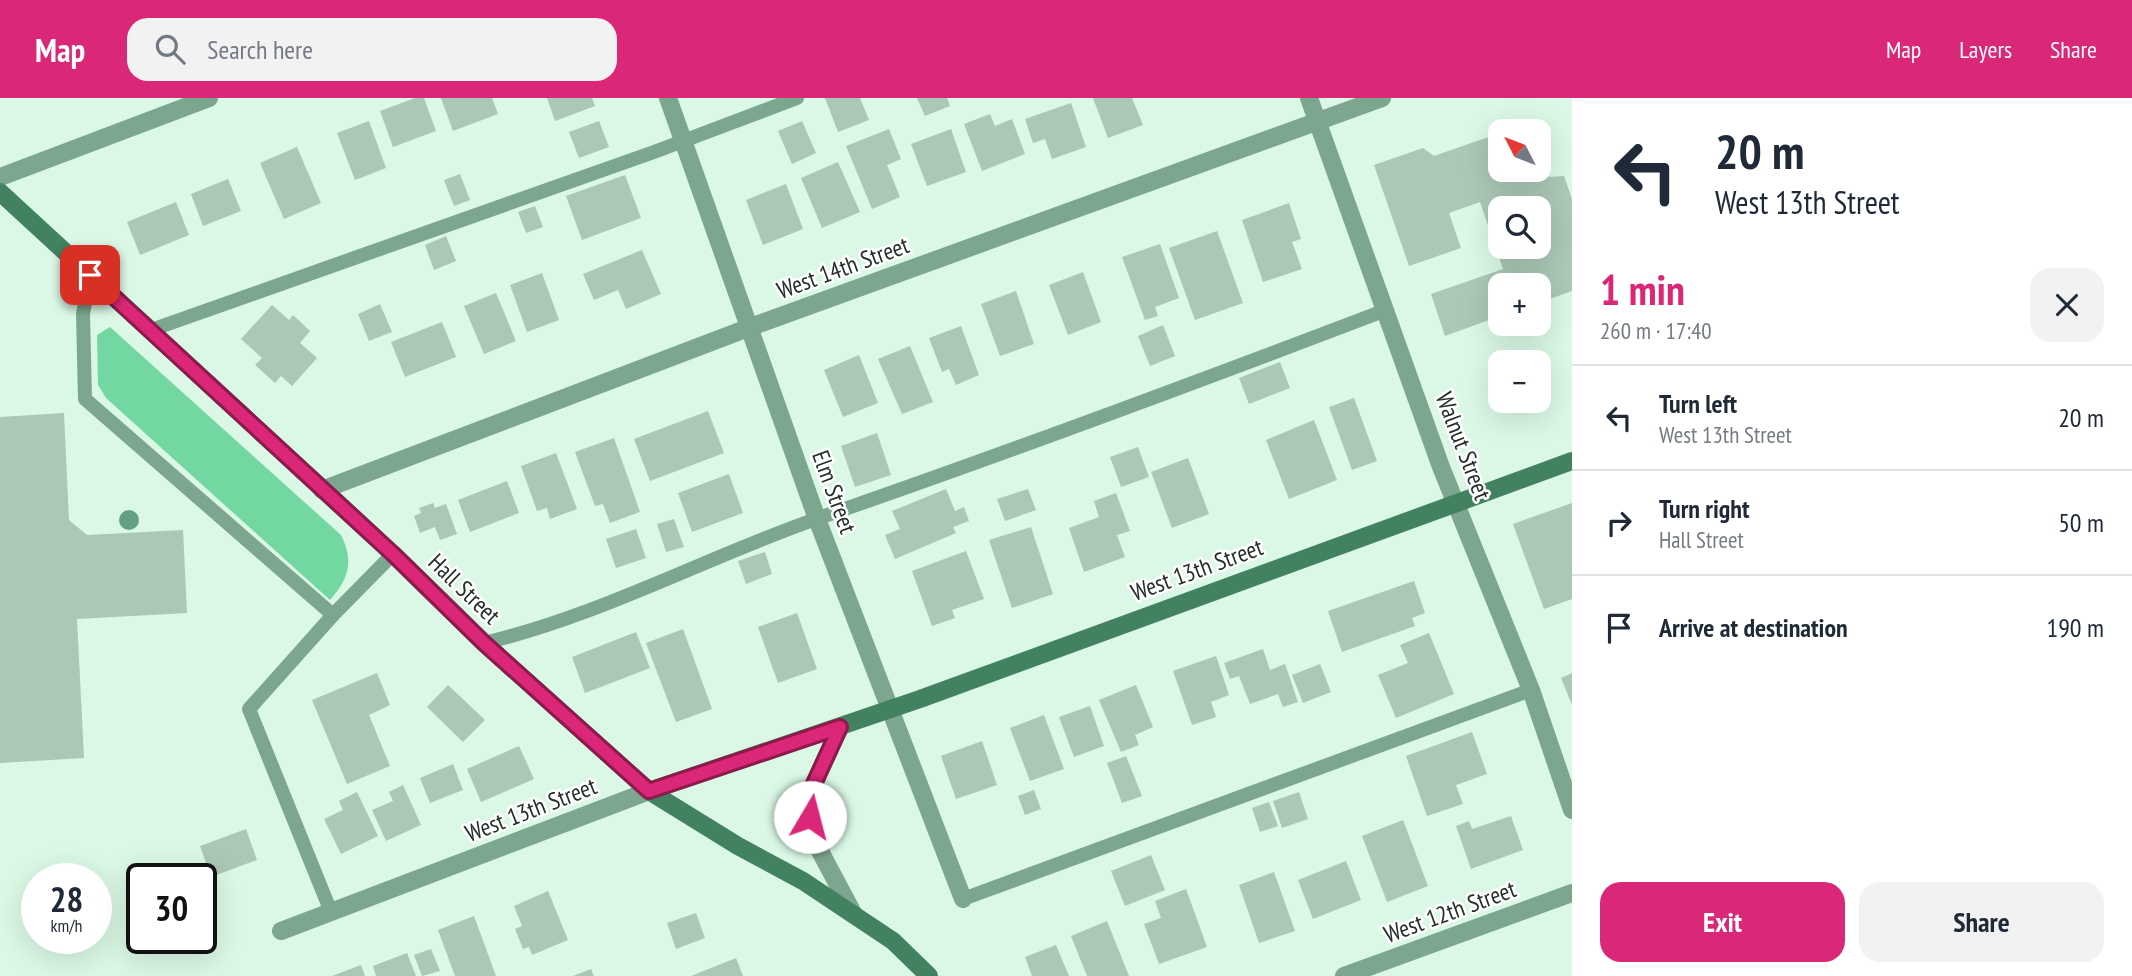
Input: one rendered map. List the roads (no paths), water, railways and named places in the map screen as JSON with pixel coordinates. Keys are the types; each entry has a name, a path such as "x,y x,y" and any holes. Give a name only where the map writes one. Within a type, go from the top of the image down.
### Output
{"street":[{"path":"0,177 209,98"},
{"name":"Elm Street","path":"668,98 817,519 963,899"},
{"name":"Walnut Street","path":"1309,98 1441,467 1457,500 1531,690 1572,810"},
{"name":"West 14th Street","path":"322,490 748,328 1382,98"},
{"name":"Hall Street","path":"0,192 393,554 484,643 649,791 738,846 803,881 893,941 929,976"},
{"name":"West 13th Street","path":"281,931 649,791 891,709 1457,500 1572,461"},
{"path":"840,727 807,799 812,836 854,915"},
{"name":"West 12th Street","path":"1344,976 1572,893"}],"lane":[{"path":"151,330 797,98"},
{"path":"90,275 83,314 85,398 332,615"},
{"path":"484,643 519,635 577,614 817,519 1386,310"},
{"path":"331,912 249,709 332,615 393,554"},
{"path":"963,899 1531,690"}]}
